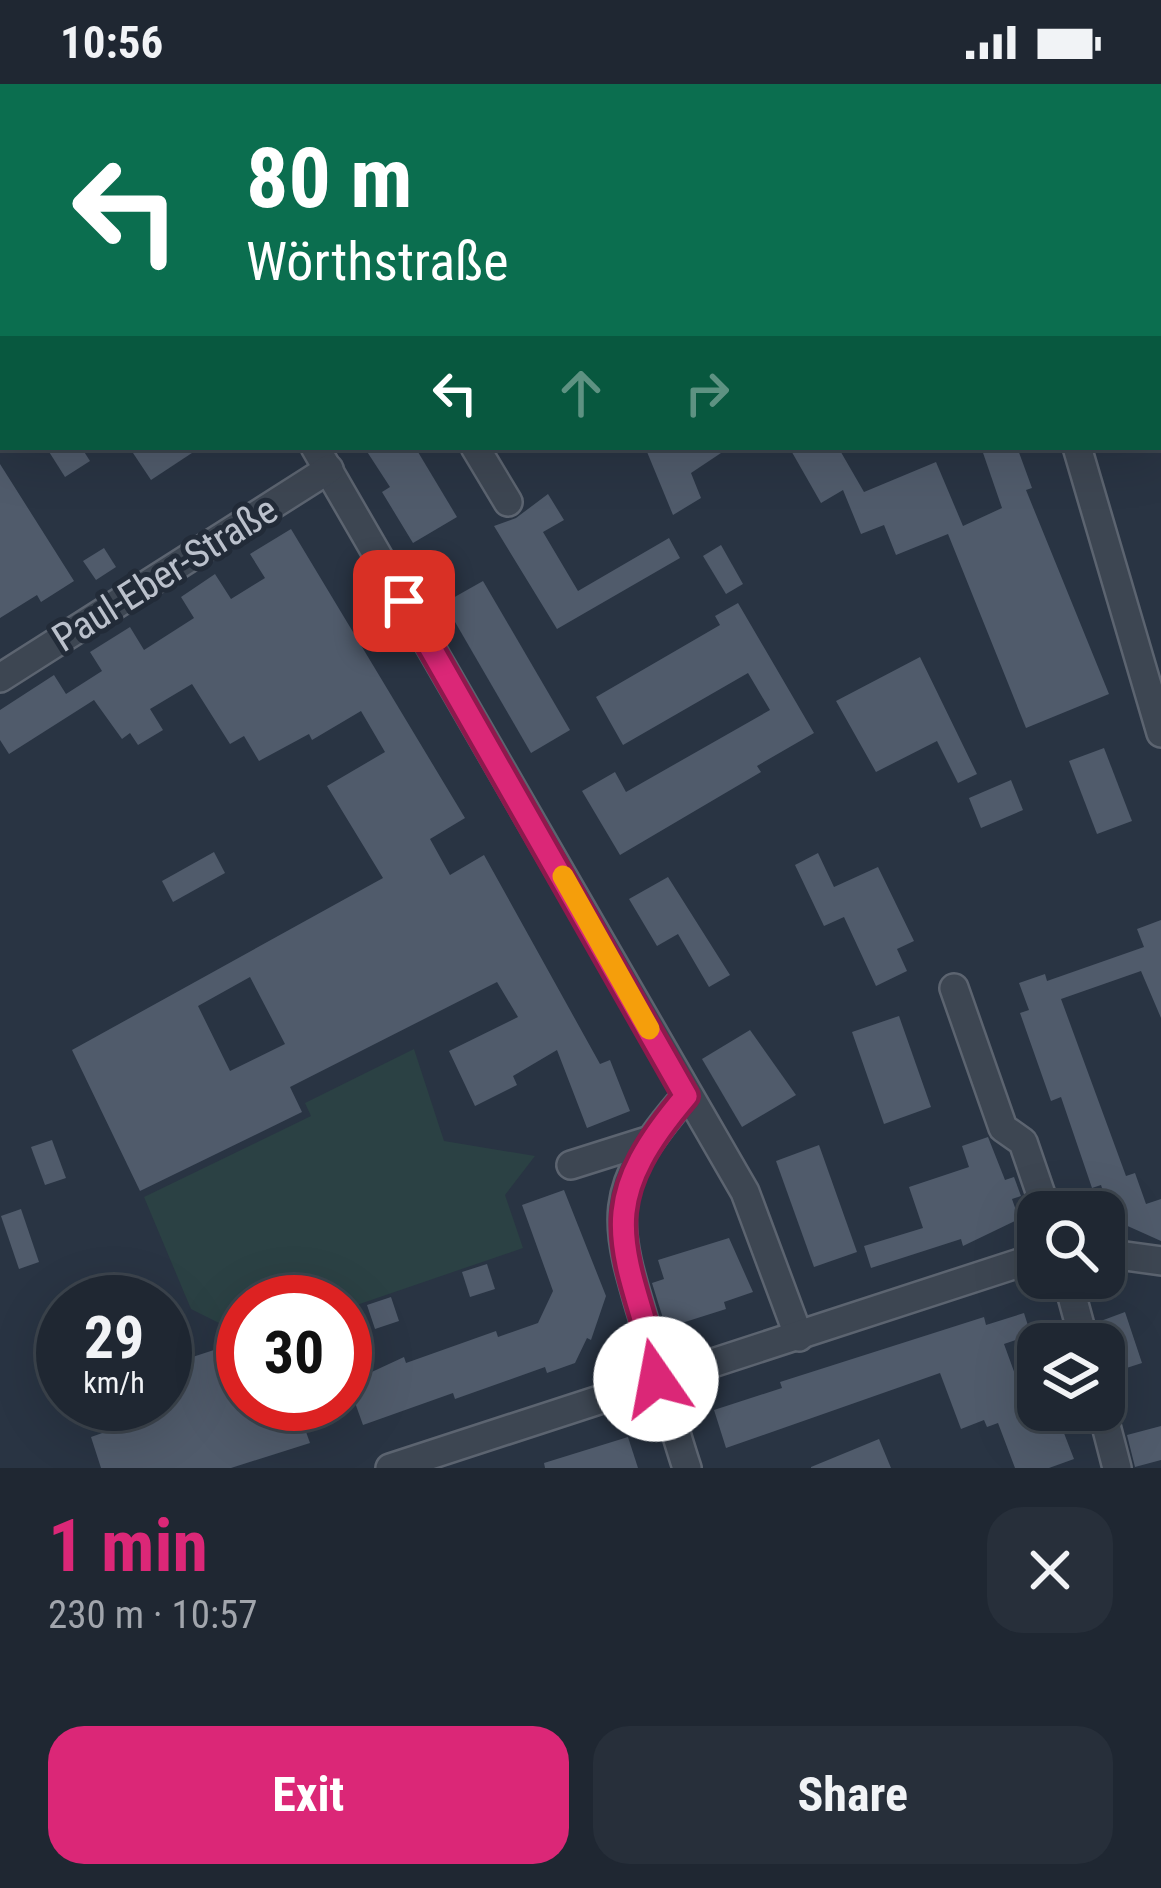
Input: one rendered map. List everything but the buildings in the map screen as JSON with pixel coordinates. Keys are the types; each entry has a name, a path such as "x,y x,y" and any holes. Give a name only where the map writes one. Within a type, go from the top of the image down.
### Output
{"street":[{"path":"477,450 508,502"},
{"path":"1079,450 1161,733"},
{"path":"322,458 745,1192 799,1337"},
{"name":"Paul-Eber-Straße","path":"0,678 322,458"},
{"path":"954,988 1003,1128 1023,1142 1040,1191"},
{"path":"686,1096 647,1141 629,1177 619,1239 656,1361 656,1379 687,1468"},
{"path":"571,1165 647,1141"},
{"path":"1125,1256 1161,1261"},
{"path":"390,1468 444,1460 656,1379 1017,1264"},
{"path":"1107,1431 1117,1468"}],"green space":[{"path":"414,1049 444,1141 535,1156 505,1195 523,1248 372,1300 372,1275 216,1275 216,1322 192,1310 192,1275 177,1275 144,1197 311,1116 305,1103"}],"slow traffic":[{"path":"563,876 649,1029"}],"route":[{"path":"404,601 686,1096 647,1141 629,1177 619,1239 656,1361 656,1379"}]}
